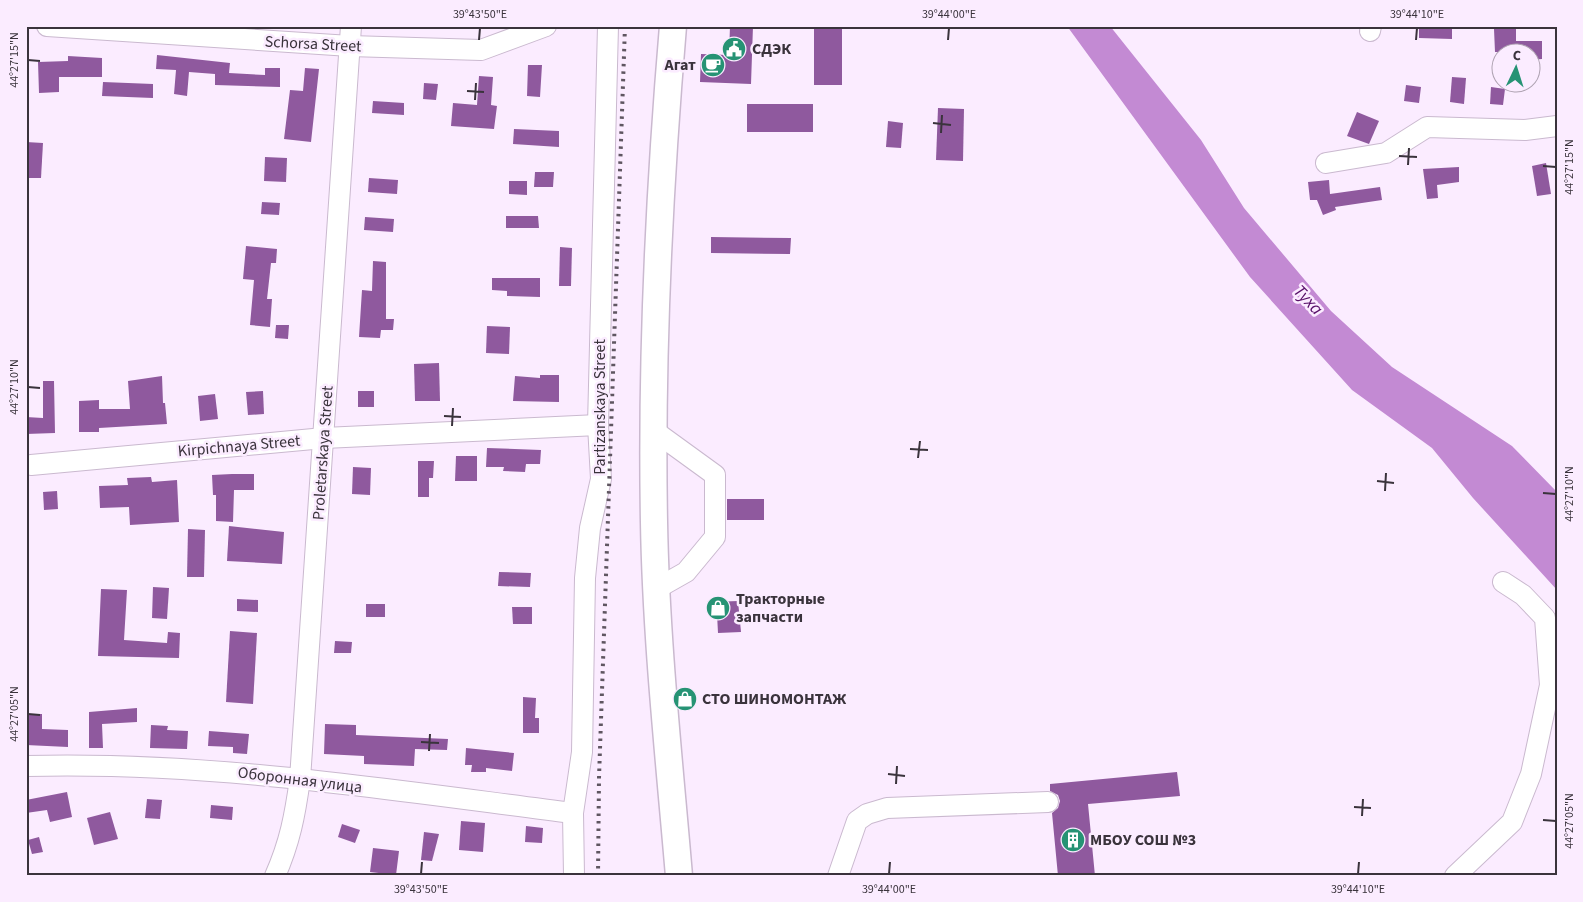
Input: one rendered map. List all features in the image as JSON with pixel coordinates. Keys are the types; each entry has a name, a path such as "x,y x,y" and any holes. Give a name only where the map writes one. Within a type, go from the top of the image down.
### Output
{"main road":[{"path":"673,26 662,156 653,430 656,589 679,876"}],"street":[{"name":"Schorsa Street","path":"47,26 350,46 481,50 546,26"},
{"name":"Proletarskaya Street","path":"275,876 288,847 300,779 351,26"},
{"name":"Partizanskaya Street","path":"574,876 573,813 582,752 585,578 590,528 601,480 598,425 608,26"},
{"path":"1326,163 1386,153 1427,127 1525,130 1557,126"},
{"name":"Kirpichnaya Street","path":"31,465 324,438 598,425"},
{"path":"653,430 715,475 715,537 686,572 656,589"},
{"path":"1455,876 1512,822 1531,774 1550,685 1545,618 1523,595 1503,582"},
{"name":"Оборонная улица","path":"26,766 90,764 196,769 300,779 573,813"},
{"path":"838,876 857,821 867,814 887,808 1048,802"}],"water":[{"name":"Туха","path":"1067,26 1110,26 1201,140 1244,208 1331,311 1392,367 1512,446 1557,492 1557,590 1473,498 1432,448 1352,390 1250,277"}],"building":[{"path":"730,26 753,26 751,84 700,82 701,54 729,55"},
{"path":"814,26 842,26 842,85 814,85"},
{"path":"1419,26 1452,26 1452,39 1419,38"},
{"path":"1516,28 1516,41 1542,41 1542,59 1540,59 1540,42 1495,42 1494,29"},
{"path":"157,55 230,63 229,73 265,75 265,68 280,68 280,87 215,85 215,74 189,72 187,96 174,94 176,70 156,69"},
{"path":"68,56 102,58 102,77 59,77 59,92 39,93 38,62 68,61"},
{"path":"528,65 542,65 540,97 527,96"},
{"path":"305,68 319,69 311,142 284,139 290,90 303,91"},
{"path":"479,76 493,77 491,105 497,106 494,129 451,126 453,103 477,105"},
{"path":"1452,77 1466,78 1464,104 1450,102"},
{"path":"103,82 153,84 153,98 102,96"},
{"path":"424,83 438,84 436,100 423,99"},
{"path":"1406,85 1421,87 1419,103 1404,101"},
{"path":"1491,92 1505,92 1503,105 1490,104"},
{"path":"373,101 404,103 404,115 372,113"},
{"path":"747,104 813,104 813,132 747,132"},
{"path":"938,108 964,109 963,161 936,160"},
{"path":"1357,112 1379,121 1369,144 1347,136"},
{"path":"888,121 903,123 901,148 886,147"},
{"path":"514,129 559,131 559,147 513,144"},
{"path":"26,142 43,143 41,178 26,178"},
{"path":"265,157 287,158 286,182 264,181"},
{"path":"1546,163 1551,194 1537,196 1532,166"},
{"path":"1459,167 1459,182 1437,185 1438,198 1427,199 1423,169"},
{"path":"535,172 554,172 553,187 534,187"},
{"path":"369,178 398,180 397,194 368,192"},
{"path":"1329,180 1330,194 1380,187 1382,200 1335,207 1336,210 1323,215 1317,200 1310,200 1308,182"},
{"path":"509,181 527,181 527,195 509,194"},
{"path":"262,202 280,203 279,215 261,214"},
{"path":"506,216 538,216 539,228 506,228"},
{"path":"365,217 394,219 393,232 364,230"},
{"path":"711,237 791,238 790,254 711,253"},
{"path":"246,246 277,249 276,263 271,263 267,299 272,299 270,327 250,325 254,280 243,279"},
{"path":"560,247 572,248 571,286 559,286"},
{"path":"373,261 386,262 386,319 394,319 393,330 381,330 380,338 359,337 362,290 372,291"},
{"path":"492,278 540,278 540,297 507,296 507,291 492,290"},
{"path":"276,325 289,325 288,339 275,338"},
{"path":"487,326 510,327 509,354 486,353"},
{"path":"439,363 440,401 415,401 414,364"},
{"path":"540,375 559,375 559,402 513,401 515,376 540,378"},
{"path":"162,376 163,403 165,403 167,424 99,428 99,432 79,432 79,401 99,400 99,409 130,409 128,381"},
{"path":"43,381 54,381 55,433 26,434 26,417 43,418"},
{"path":"263,391 264,414 248,415 246,392"},
{"path":"358,391 374,391 374,407 358,407"},
{"path":"215,394 218,419 200,421 198,396"},
{"path":"487,448 541,450 540,464 526,464 525,472 503,471 504,467 486,467"},
{"path":"456,456 477,456 477,481 455,481"},
{"path":"418,461 434,461 433,478 429,478 429,497 418,497"},
{"path":"353,467 371,468 370,495 352,494"},
{"path":"254,474 254,490 234,490 233,522 216,521 216,495 213,495 212,475"},
{"path":"151,477 152,482 177,480 179,522 130,525 129,507 100,508 99,486 128,485 127,478"},
{"path":"57,491 58,509 44,510 43,492"},
{"path":"727,499 764,499 764,520 727,520"},
{"path":"229,526 284,532 282,564 227,561"},
{"path":"188,529 205,530 204,577 187,577"},
{"path":"499,572 531,573 530,587 498,586"},
{"path":"153,587 169,588 167,619 152,618"},
{"path":"101,589 127,590 124,640 167,643 168,632 180,633 179,658 98,656"},
{"path":"237,599 258,600 258,612 237,611"},
{"path":"738,601 741,632 718,633 717,614 712,614 712,602"},
{"path":"366,604 385,604 385,617 366,617"},
{"path":"512,607 532,607 532,624 513,624"},
{"path":"230,631 257,633 253,704 226,702"},
{"path":"335,641 352,642 351,653 334,653"},
{"path":"523,697 536,698 535,718 539,718 539,733 523,733"},
{"path":"137,708 137,722 102,724 103,748 89,748 89,712"},
{"path":"26,714 42,714 42,729 68,730 68,747 26,745"},
{"path":"325,724 356,725 356,735 448,739 447,750 415,749 414,766 364,764 364,756 324,754"},
{"path":"151,725 168,726 167,730 188,731 187,749 150,748"},
{"path":"209,731 249,734 247,754 233,753 233,747 208,746"},
{"path":"466,748 514,753 512,771 486,768 486,772 471,772 472,765 465,765"},
{"name":"МБОУ СОШ №3","path":"1177,772 1180,796 1088,804 1095,876 1058,876 1052,813 1058,808 1060,801 1058,795 1050,791 1050,784"},
{"path":"67,792 72,817 50,822 47,810 26,813 26,800"},
{"path":"147,799 162,800 160,819 145,818"},
{"path":"211,805 233,807 232,820 210,818"},
{"path":"110,812 118,839 94,845 87,818"},
{"path":"461,821 485,823 483,852 459,850"},
{"path":"342,824 360,830 355,843 338,837"},
{"path":"526,826 543,828 542,843 525,842"},
{"path":"424,832 439,834 432,861 421,860"},
{"path":"39,837 43,852 32,854 28,840"},
{"path":"373,848 399,851 396,875 370,872"}],"railway":[{"path":"598,876 599,778 625,26"}],"place":[{"name":"СДЭК","path":"734,49"},
{"name":"Агат","path":"713,65"},
{"name":"Тракторные запчасти","path":"718,608"},
{"name":"СТО ШИНОМОНТАЖ","path":"685,699"},
{"name":"МБОУ СОШ №3","path":"1073,840"}]}
